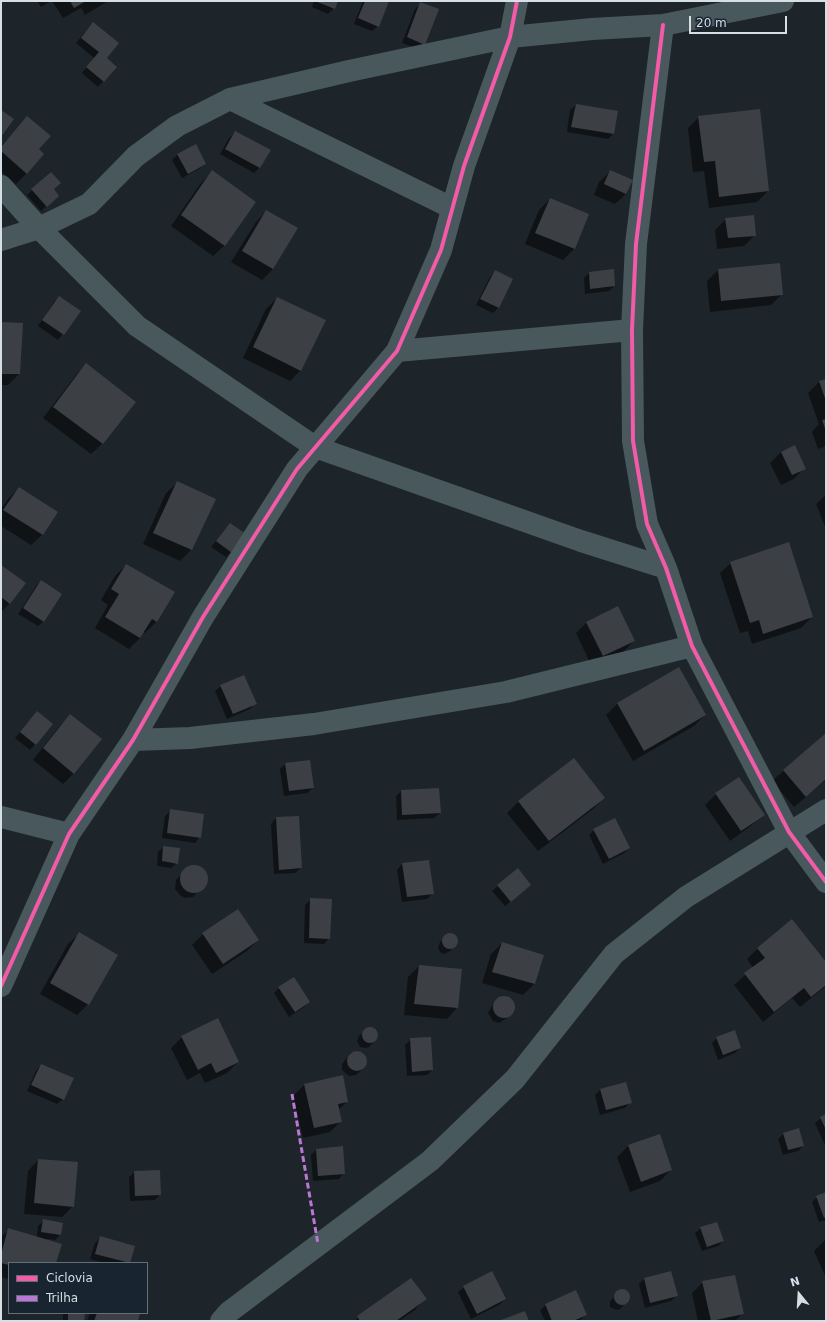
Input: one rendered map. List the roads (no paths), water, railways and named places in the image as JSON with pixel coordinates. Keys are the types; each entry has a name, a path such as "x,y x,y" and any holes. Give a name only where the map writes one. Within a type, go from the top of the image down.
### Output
{"street":[{"path":"1,986 69,834 133,740 207,611 297,469 397,351 441,250 464,166 510,37 517,1"},
{"path":"1,240 39,228 89,204 136,156 177,126 230,99 349,71 510,37 592,29 662,25 783,1"},
{"path":"662,25 636,244 632,330 633,441 647,524 666,568 692,646 789,832 826,882"},
{"path":"230,99 452,208"},
{"path":"1,186 39,228 137,326 315,447 581,541 666,568"},
{"path":"397,351 632,330"},
{"path":"133,740 190,738 314,724 506,692 692,646"},
{"path":"221,1321 235,1308 430,1161 515,1079 614,954 686,897 826,810"},
{"path":"1,817 69,834"}]}
